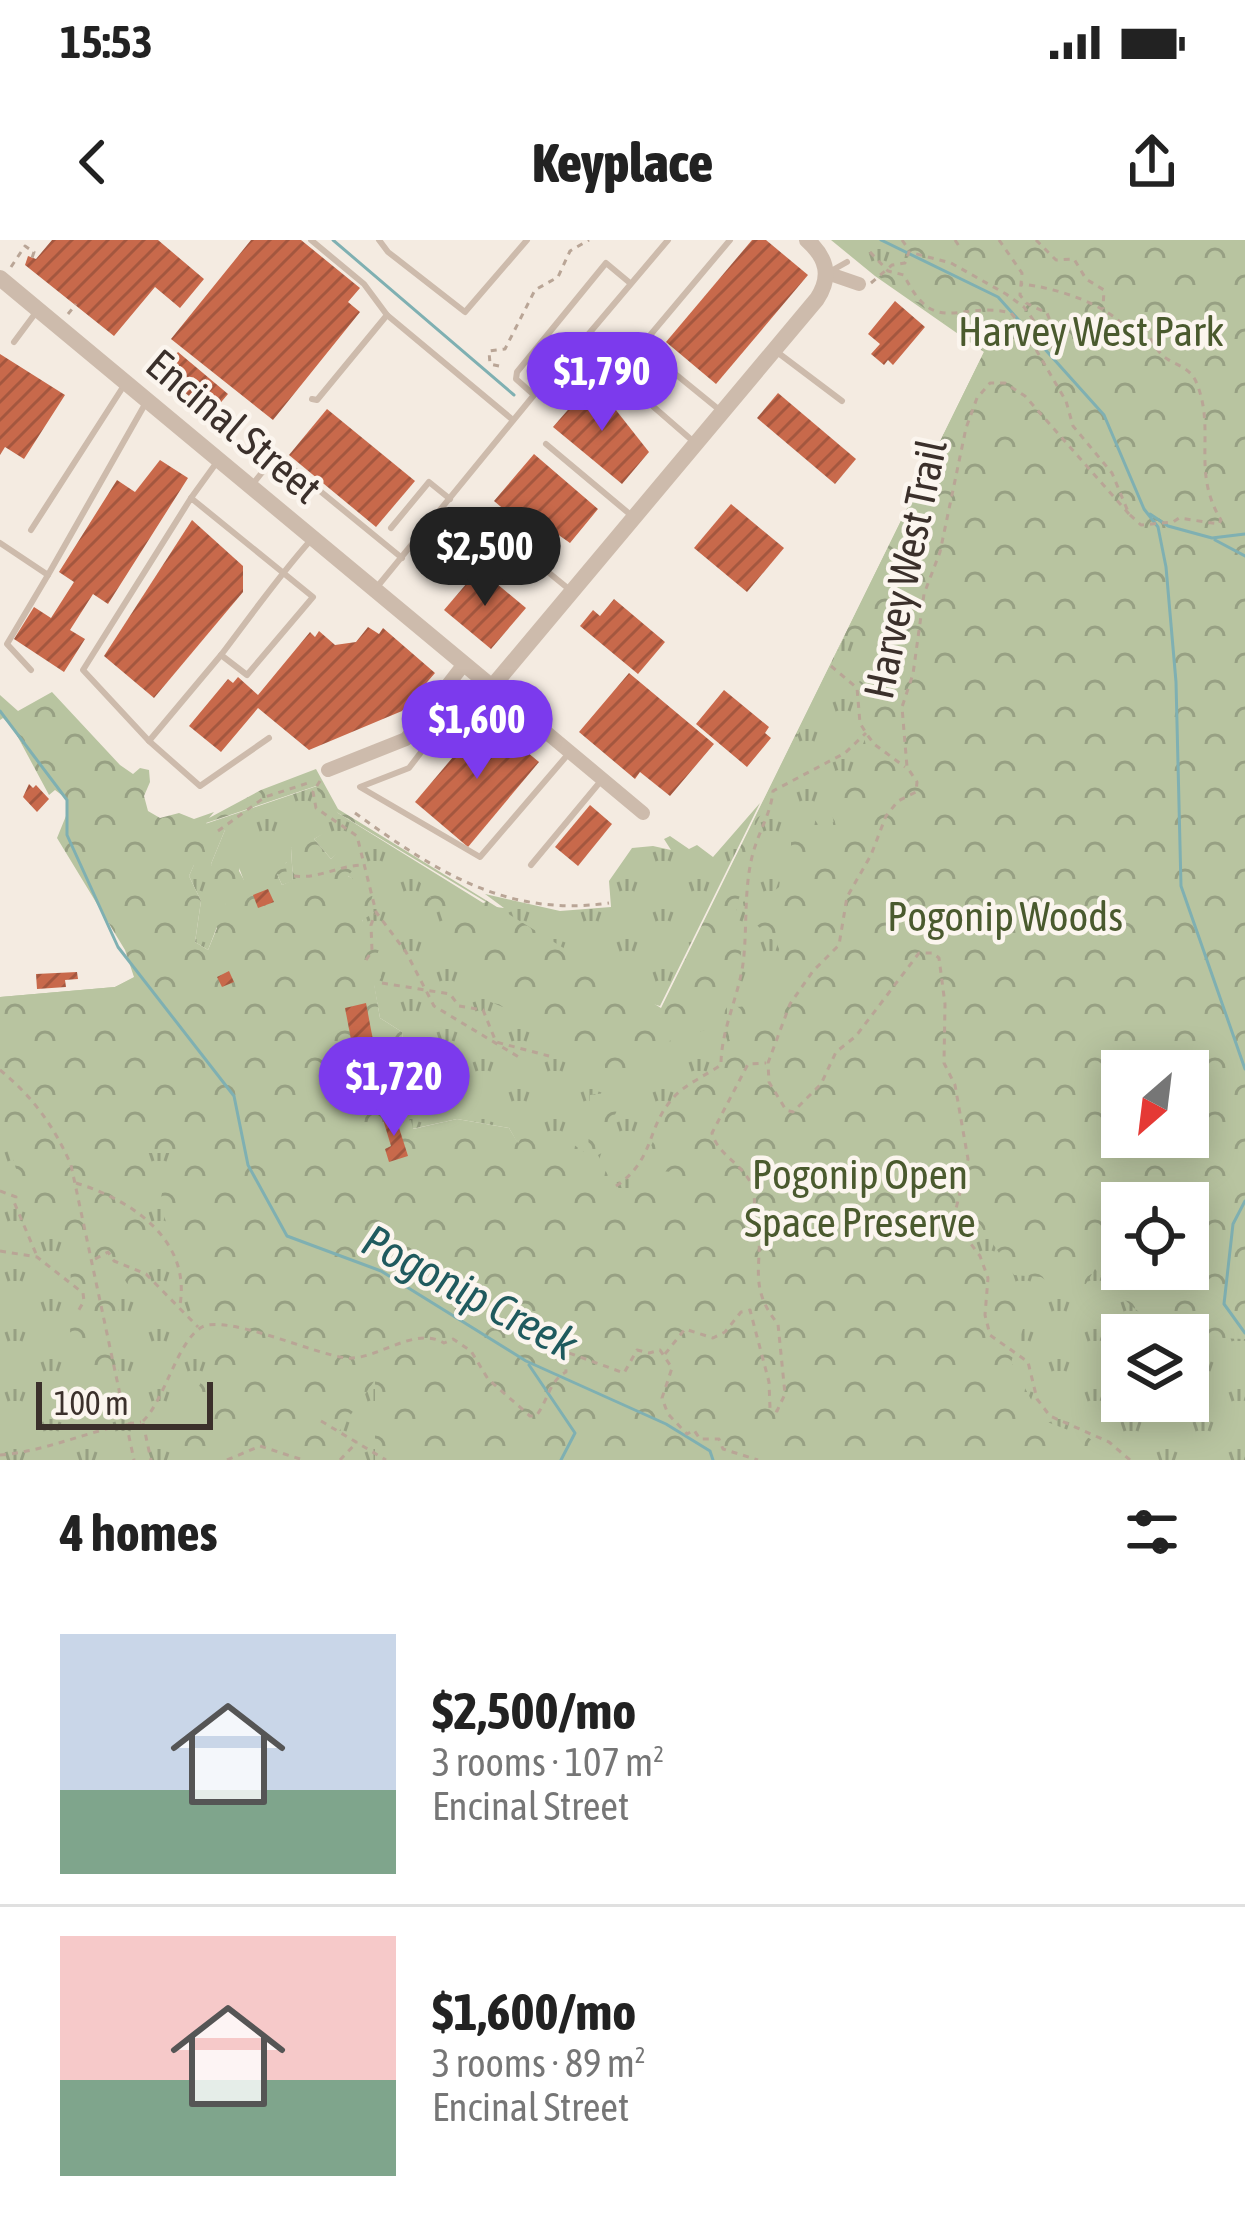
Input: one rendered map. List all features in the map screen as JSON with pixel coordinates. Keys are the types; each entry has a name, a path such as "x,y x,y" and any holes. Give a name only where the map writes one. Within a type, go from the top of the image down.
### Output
{"street":[{"path":"486,682 572,592 817,299 827,273 823,257 807,240"},
{"name":"Encinal Street","path":"5,273 38,310 644,813"},
{"path":"827,273 865,283"},
{"path":"328,770 406,739 464,664"}],"lane":[{"path":"311,240 364,284 387,315 513,420"},
{"path":"379,240 465,312 527,240"},
{"path":"375,590 668,240"},
{"path":"722,412 641,346 730,240"},
{"path":"827,273 847,262"},
{"path":"534,395 516,379 517,372 606,263 630,283"},
{"path":"14,342 38,310"},
{"path":"312,399 317,400 387,315"},
{"path":"774,350 842,401"},
{"path":"618,376 696,444"},
{"path":"31,530 126,382"},
{"path":"31,670 7,644 148,401"},
{"path":"546,444 634,518"},
{"path":"251,487 277,455 401,558"},
{"path":"219,460 83,670 149,741 200,786 269,738"},
{"path":"391,528 429,482 450,500"},
{"path":"191,498 313,597 247,675 221,655"},
{"path":"489,524 572,592"},
{"path":"149,741 313,538"},
{"path":"0,543 48,574"},
{"path":"486,682 409,768 359,787 480,857 570,752"},
{"path":"531,865 602,779"}],"path":[{"path":"499,367 490,364 489,351 505,349 535,290 558,277 570,251 589,240"},
{"path":"902,240 909,250 905,263"},
{"path":"905,263 909,252 919,253 951,263 996,288 1024,308 1059,356 1060,346 1047,313 1020,295 1022,273 999,240"},
{"path":"1022,284 1103,310 1105,291 1086,279 1074,260 1056,260 1036,240"},
{"path":"5,273 25,246 34,252 32,258"},
{"path":"870,252 888,271 904,275 919,303 936,312 950,315 983,308 1011,313 1015,331 1035,348 1055,381 1073,426 1112,473 1129,514"},
{"path":"865,283 892,265 905,263"},
{"path":"67,315 76,304"},
{"name":"Harvey West Trail","path":"768,1063 796,991 838,945 847,897 872,856 881,826 892,806 916,792 917,782 907,767 902,707 913,674 924,594 940,552 969,417 982,390 990,383 1005,383 1025,396 1141,525 1179,518 1210,526 1221,520 1202,475 1206,422 1197,384 1184,366 1162,354 1139,323 1128,331 1103,310"},
{"path":"831,665 856,688 860,723 874,744 907,767"},
{"path":"616,1186 636,1173 675,1094 721,1065 744,954 745,898 773,791 845,752 866,733"},
{"path":"328,770 314,792 316,808 357,836 376,912 406,952 434,1006 476,1035 549,1056"},
{"path":"218,831 265,797 308,783"},
{"path":"355,813 416,857 471,887 549,905 581,908 609,903"},
{"path":"294,876 310,878 343,866 365,865"},
{"path":"366,960 373,951 371,925 376,912"},
{"path":"664,1355 685,1329 713,1338 725,1332 741,1312 750,1310 770,1382 770,1408 777,1411 785,1394 778,1324 766,1312 757,1277 760,1225 755,1192 743,1168 722,1151 712,1132 748,1064 768,1063 769,1082 777,1099 793,1112 821,1084 836,1052 856,1036 919,953 933,953 938,958 945,1004 944,1063 955,1085 968,1159 955,1213 958,1227 980,1256 988,1278 985,1316 990,1335 1028,1362 1037,1399 1050,1416 1109,1442 1130,1460"},
{"path":"382,983 451,994 459,1006 482,1010 496,1042 522,1059"},
{"path":"0,1070 24,1090 54,1127 75,1182 134,1460"},
{"path":"75,1182 146,1217 184,1279 180,1305"},
{"path":"0,1191 16,1197 37,1257"},
{"path":"0,1251 37,1257 83,1293 77,1313"},
{"path":"92,1261 108,1252 113,1261 146,1274 199,1328"},
{"path":"151,1460 142,1421 199,1328 212,1324 240,1327 290,1345 349,1358 419,1339 437,1338 444,1343 453,1339 471,1351 488,1379 530,1416 536,1416 557,1376 566,1372 569,1354 623,1373 637,1350 660,1350 672,1368 662,1398 677,1424 687,1434 694,1430 700,1439 719,1439 723,1449 758,1460"},
{"path":"0,1455 46,1448 142,1421"},
{"path":"321,1421 386,1460"},
{"path":"340,1460 358,1441"},
{"path":"227,1460 260,1446 303,1460"}],"green space":[{"name":"Pogonip Woods","path":"831,240 1148,240 1149,644 1176,726 1185,835 1232,1016 1245,1011 1245,1460 0,1460 0,997 115,987 156,967 442,1333 555,1132 549,1141 518,1144 509,1128 457,1119 412,1129 402,1124 397,1113 404,1062 402,1032 380,1018 362,919 369,907 366,890 347,875 338,853 331,859 314,839 322,834 291,848 293,881 282,885 276,872 287,862 265,876 244,881 225,830 211,864 227,901 208,950 195,942 201,901 189,876 203,844 205,824 317,786 338,813 488,906 504,908 485,894 560,911 611,907 609,881 632,848 671,850 664,839 670,836 689,849 697,845 713,857 760,803 660,1006 642,1001 645,1042 984,352"},
{"name":"Pogonip Woods","path":"889,240 1245,240 1245,1339 1209,1336 1209,1314 1142,1314 1115,1290 1209,1290 1209,1182 1101,1182 1101,1275 1095,1269 1076,1300 1041,1277 1014,1275 970,1210 972,1193 945,1217 1028,1315 1011,1362 1042,1420 1089,1438 1116,1460 375,1460 375,1380 319,1460 192,1460 176,1430 220,1346 193,1312 160,1202 171,1153 144,1153 151,1245 143,1311 118,1268 118,1374 96,1390 70,1345 71,1236 34,1224 0,1131 0,997 115,987 134,977 125,950 57,838 68,811 67,799 55,790 49,795 13,728 0,720 0,695 18,711 52,692 120,765 133,774 140,768 149,770 144,796 148,811 160,818 179,813 194,819 214,812 209,818 261,790 316,769 338,809 661,1008 985,350 872,272 869,266 880,272 885,262 893,261 895,251 887,248","holes":["844,637 852,638 859,653 867,656 868,669 859,682 873,696 859,716 866,737 849,777 839,770 829,772 828,782 838,790 831,808 834,824 823,832 813,817 804,824 810,837 791,840 791,850 778,862 782,868 779,887 762,901 749,898 743,902 745,914 777,944 789,974 758,1001 734,1007 729,1039 739,1054 723,1059 720,1067 674,1098 636,1177 656,1177 660,1171 673,1172 676,1180 660,1186 656,1181 634,1181 631,1188 614,1188 598,1155 615,1146 612,1121 647,1048 727,1023 727,999 738,984 741,952 753,948 751,939 741,938 736,905 750,837","316,786 322,802 338,813 486,902 480,904 415,875 431,898 423,893 404,897 399,904 410,913 425,915 430,903 437,905 456,944 466,950 486,1000 527,1017 584,1063 605,1059 605,1093 590,1095 588,1155 555,1131 548,1140 534,1119 518,1143 509,1128 457,1119 413,1129 411,1120 401,1123 397,1113 414,1094 409,1076 417,1069 415,1061 404,1062 402,1032 380,1018 374,983 381,978 376,959 379,949 370,946 373,939 362,920 374,913 369,907 374,891 348,876 358,863 352,859 355,855 347,840 334,837 330,843 337,853 331,859 314,839 323,834 304,829 291,848 293,880 282,885 277,874 287,876 284,847 270,853 265,875 256,872 244,880 239,871 246,836 225,830 211,864 214,882 206,887 211,903 226,903 213,922 217,928 208,950 195,942 201,901 189,876 206,855 203,844 217,834 206,823"]}],"building":[{"path":"52,240 158,240 204,279 180,308 155,287 114,336 25,265 28,256 36,259"},
{"path":"251,240 301,240 360,288 348,302 360,312 273,420 171,339"},
{"path":"752,240 766,240 808,275 716,384 666,342"},
{"path":"895,301 925,327 893,365 888,360 884,365 871,354 880,344 868,334"},
{"path":"178,352 228,394 211,414 161,373"},
{"path":"0,354 65,395 24,459 5,447 0,455"},
{"path":"593,381 649,452 622,484 553,427"},
{"path":"778,393 856,459 835,484 757,418"},
{"path":"327,409 415,481 376,527 289,455"},
{"path":"534,454 598,509 570,543 494,501"},
{"path":"160,460 188,478 108,604 93,594 70,630 85,639 64,672 14,639 34,607 51,618 74,582 59,572 117,480 135,492"},
{"path":"731,504 784,548 747,592 694,548"},
{"path":"192,520 243,566 243,592 154,698 104,656"},
{"path":"479,569 526,608 491,649 444,610"},
{"path":"614,599 665,642 638,674 580,626 593,610 600,616"},
{"path":"368,627 379,634 383,628 435,673 402,711 309,750 258,708 221,752 189,726 228,679 233,683 238,677 258,695 310,632 315,637 319,631 335,645 356,642"},
{"path":"629,673 714,744 670,796 640,772 635,779 579,732"},
{"path":"724,690 769,727 765,733 771,738 747,767 696,724"},
{"path":"486,718 539,762 468,847 415,802"},
{"path":"29,784 49,799 37,812 23,797"},
{"path":"590,805 612,824 578,866 555,847"},
{"path":"268,889 274,902 258,908 253,895"},
{"path":"229,971 234,982 222,987 217,977"},
{"path":"77,972 78,979 65,980 66,987 37,989 36,974"},
{"path":"366,1003 376,1056 355,1060 345,1008"},
{"path":"394,1112 408,1156 389,1162 385,1149 391,1146 382,1116"}],"waterway":[{"path":"333,240 514,395"},
{"path":"881,240 998,297 1104,415 1144,509 1158,527 1176,682 1181,886 1245,1069"},
{"path":"1150,514 1168,526 1212,538 1245,534"},
{"path":"1215,540 1245,556"},
{"name":"Pogonip Creek","path":"0,711 67,800 67,835 118,947 234,1096 248,1165 287,1236 381,1271 526,1361 666,1424 710,1451 713,1460"},
{"path":"1245,1201 1233,1224 1224,1304 1245,1333"},
{"path":"529,1365 575,1433 561,1460"}],"park label":[{"name":"Harvey West Park","path":"1091,331"},
{"name":"Pogonip Open Space Preserve","path":"860,1198"}]}
